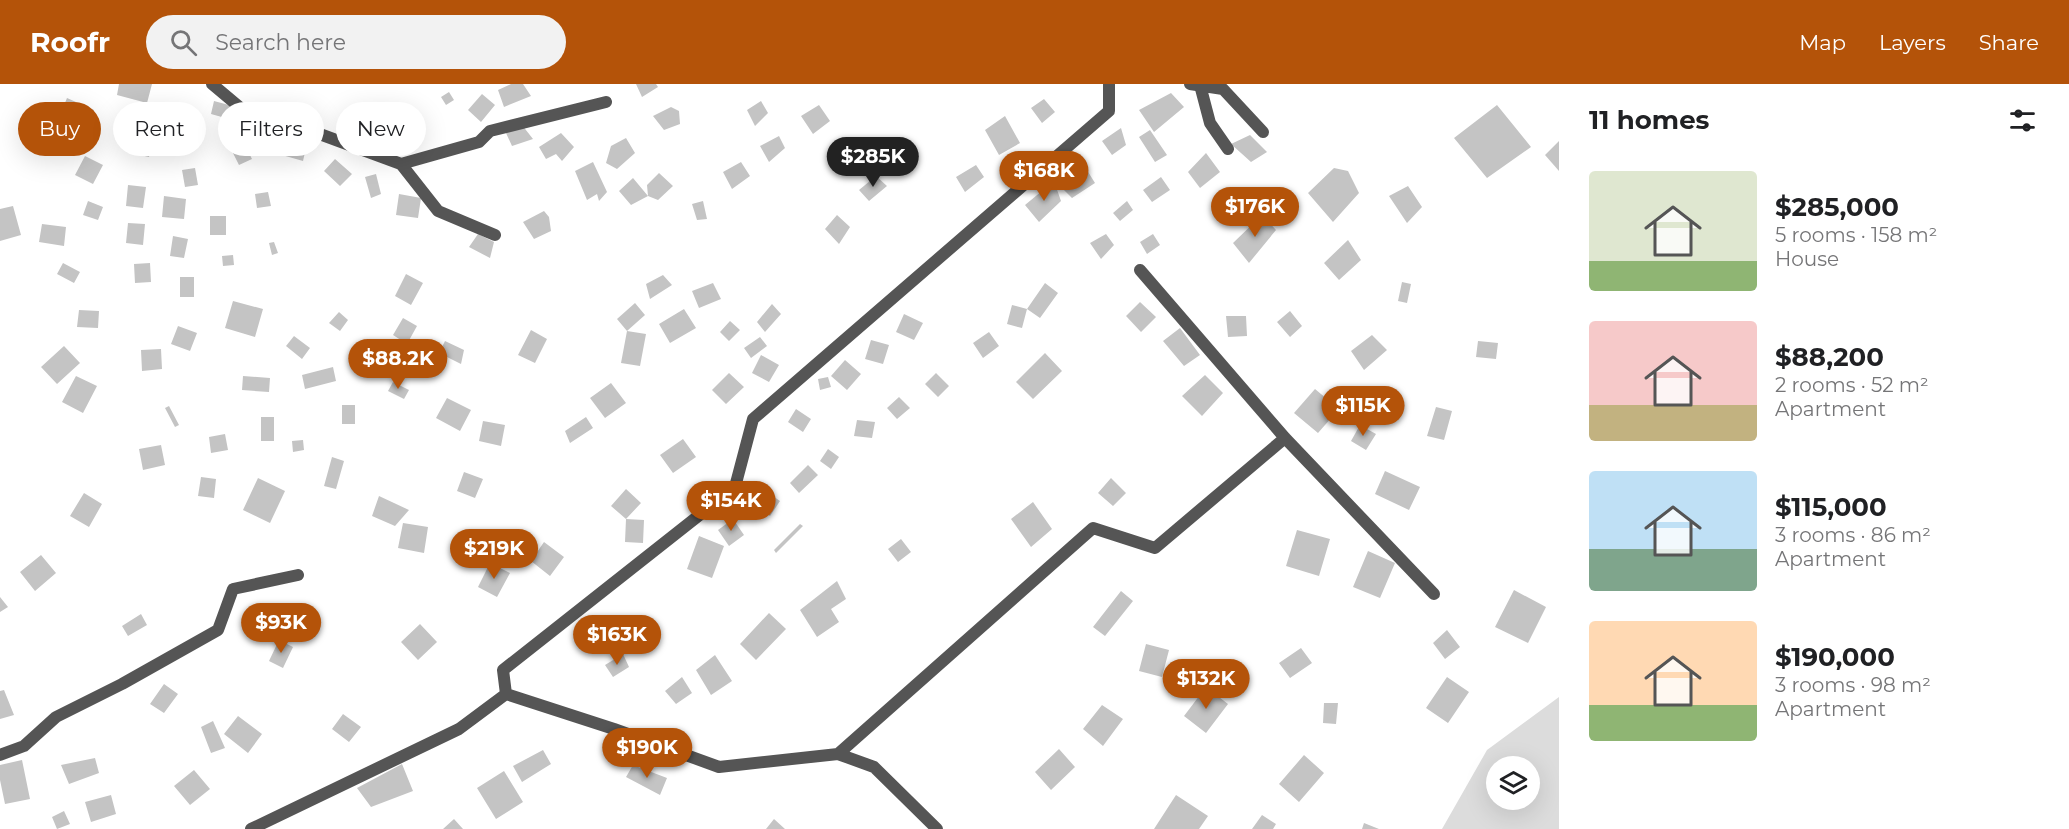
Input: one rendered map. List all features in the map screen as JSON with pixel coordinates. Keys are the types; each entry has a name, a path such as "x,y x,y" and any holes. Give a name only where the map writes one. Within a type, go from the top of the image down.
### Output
{"street":[{"path":"212,84 243,110 298,126 401,164 438,211 495,235"},
{"path":"506,694 503,670 735,487 753,419 1109,111 1109,84"},
{"path":"1228,149 1210,123 1195,85 1222,89 1263,132"},
{"path":"401,164 479,142 490,131 606,102"},
{"path":"1140,270 1285,438 1434,594"},
{"path":"838,754 1093,528 1155,548 1285,438"},
{"path":"0,755 24,746 56,717 122,684 218,630 233,589 298,575"},
{"path":"506,694 614,729 718,767 838,754 874,767 937,829"},
{"path":"251,829 459,729 506,694"}],"shaded area":[{"path":"1559,697 1559,829 1442,829 1487,750"}],"building":[{"path":"119,84 152,84 147,102 117,95"},
{"path":"511,84 523,84 531,96 504,107 498,90"},
{"path":"636,84 656,84 658,87 642,97"},
{"path":"449,92 454,100 446,105 441,97"},
{"path":"1171,93 1184,107 1154,132 1139,110"},
{"path":"482,94 495,105 481,122 468,110"},
{"path":"1044,99 1055,112 1042,123 1031,108"},
{"path":"214,101 218,102 218,116 211,114"},
{"path":"761,101 768,113 755,126 747,110"},
{"path":"819,105 830,121 813,134 801,116"},
{"path":"1497,105 1531,147 1487,178 1454,138"},
{"path":"671,107 679,111 680,124 664,130 653,116"},
{"path":"1005,116 1020,143 999,155 985,130"},
{"path":"522,125 533,139 512,146 506,133"},
{"path":"1121,128 1126,145 1112,155 1102,141"},
{"path":"1150,130 1167,155 1155,162 1139,137"},
{"path":"561,133 574,147 562,161 556,154 546,159 539,147"},
{"path":"1250,135 1267,152 1251,162 1231,144"},
{"path":"779,136 785,148 769,162 760,146"},
{"path":"626,138 635,153 617,169 606,163 611,146"},
{"path":"1559,141 1559,171 1545,155"},
{"path":"1206,153 1220,172 1200,188 1188,172"},
{"path":"85,156 103,165 93,184 75,175"},
{"path":"234,156 250,156 252,159 239,165"},
{"path":"286,156 304,156 303,161"},
{"path":"335,159 352,174 340,186 324,171"},
{"path":"593,162 607,192 599,201 597,194 587,200 575,171"},
{"path":"741,162 750,176 732,189 723,172"},
{"path":"976,165 984,177 965,192 956,177"},
{"path":"1085,167 1095,183 1072,198 1062,188"},
{"path":"195,168 198,185 185,187 182,170"},
{"path":"1334,168 1348,171 1359,193 1333,222 1308,193"},
{"path":"659,173 673,186 658,200 648,196 647,185"},
{"path":"376,174 381,194 371,198 365,177"},
{"path":"876,176 887,186 869,201 859,190"},
{"path":"1161,177 1170,190 1152,202 1143,190"},
{"path":"633,178 648,196 631,205 619,191"},
{"path":"1054,181 1061,201 1039,222 1025,205"},
{"path":"128,185 146,187 143,208 126,206"},
{"path":"1408,186 1422,207 1407,223 1389,196"},
{"path":"268,192 271,206 257,208 255,194"},
{"path":"399,194 421,198 418,218 396,215"},
{"path":"164,196 186,199 184,219 162,217"},
{"path":"88,201 103,207 98,220 83,215"},
{"path":"703,201 707,219 697,220 692,204"},
{"path":"1127,201 1133,210 1120,221 1113,213"},
{"path":"1225,203 1231,205 1233,211 1231,217 1225,219 1219,217 1217,211 1219,205"},
{"path":"13,206 21,235 0,241 0,209"},
{"path":"544,211 549,217 551,231 534,239 523,222"},
{"path":"837,215 850,227 839,244 825,229"},
{"path":"1262,215 1276,230 1249,263 1233,243"},
{"path":"210,216 226,216 226,235 210,235"},
{"path":"128,223 145,224 143,245 126,243"},
{"path":"42,224 66,227 64,246 39,242"},
{"path":"478,234 494,242 490,258 469,247"},
{"path":"1106,234 1114,245 1101,259 1090,243"},
{"path":"1153,234 1160,245 1147,254 1140,242"},
{"path":"173,236 188,239 184,258 170,256"},
{"path":"1348,240 1361,260 1339,280 1324,263"},
{"path":"274,242 278,253 272,255 269,243"},
{"path":"233,255 234,265 223,266 222,256"},
{"path":"63,263 80,272 74,283 57,274"},
{"path":"150,263 151,282 135,283 134,264"},
{"path":"406,274 423,283 411,305 395,296"},
{"path":"663,275 672,285 650,299 646,284"},
{"path":"180,277 194,277 194,297 180,297"},
{"path":"1402,282 1411,284 1407,303 1398,301"},
{"path":"713,283 721,299 699,308 692,291"},
{"path":"1045,283 1058,293 1040,318 1027,309"},
{"path":"233,301 263,309 255,337 225,328"},
{"path":"1140,302 1156,317 1141,332 1126,316"},
{"path":"635,303 645,315 627,331 617,319"},
{"path":"772,304 781,314 765,332 757,322"},
{"path":"1012,305 1027,309 1022,328 1007,324"},
{"path":"684,309 696,328 670,343 659,324"},
{"path":"79,310 99,311 98,328 77,327"},
{"path":"1290,311 1302,326 1290,337 1277,322"},
{"path":"339,312 348,320 340,331 329,323"},
{"path":"904,314 923,323 914,340 896,332"},
{"path":"1226,316 1246,316 1247,336 1228,337"},
{"path":"403,318 417,326 407,344 393,335"},
{"path":"730,321 740,330 729,341 720,332"},
{"path":"178,326 197,333 190,351 171,344"},
{"path":"1180,328 1200,355 1184,366 1163,341"},
{"path":"531,330 547,339 535,363 518,355"},
{"path":"627,331 646,334 640,366 621,363"},
{"path":"989,332 999,346 983,358 973,343"},
{"path":"1372,335 1387,350 1364,370 1351,351"},
{"path":"294,336 310,348 302,359 286,346"},
{"path":"760,337 767,346 751,358 744,348"},
{"path":"871,340 889,345 883,364 865,359"},
{"path":"445,341 464,350 461,364 439,353"},
{"path":"1478,341 1498,343 1496,359 1476,357"},
{"path":"64,346 80,363 57,384 41,367"},
{"path":"161,349 162,369 142,371 141,350"},
{"path":"1045,353 1062,371 1033,399 1016,382"},
{"path":"761,355 779,365 769,382 752,373"},
{"path":"845,360 861,374 847,390 831,376"},
{"path":"333,367 336,381 305,389 302,375"},
{"path":"729,373 744,387 726,404 712,390"},
{"path":"936,373 949,386 938,397 925,384"},
{"path":"1205,375 1223,393 1202,416 1182,396"},
{"path":"76,376 97,386 83,413 62,402"},
{"path":"243,376 270,378 269,392 242,390"},
{"path":"828,377 831,387 820,390 818,379"},
{"path":"393,382 409,390 404,399 388,391"},
{"path":"611,383 626,403 605,418 590,398"},
{"path":"1315,389 1339,409 1318,433 1294,413"},
{"path":"899,397 910,408 897,419 887,408"},
{"path":"447,398 471,410 460,431 436,418"},
{"path":"342,405 355,405 355,424 342,424"},
{"path":"169,406 179,425 175,427 165,408"},
{"path":"1436,407 1452,411 1444,440 1427,436"},
{"path":"796,409 811,419 803,432 788,422"},
{"path":"261,417 274,417 274,441 261,441"},
{"path":"586,417 593,428 570,443 565,431"},
{"path":"857,420 875,422 872,438 854,436"},
{"path":"483,421 505,425 501,446 479,441"},
{"path":"1360,425 1376,434 1366,450 1351,441"},
{"path":"225,434 228,450 211,453 209,437"},
{"path":"683,439 696,457 673,473 660,455"},
{"path":"303,440 304,450 293,452 292,441"},
{"path":"161,445 165,465 143,470 139,449"},
{"path":"828,449 839,457 831,469 820,461"},
{"path":"332,457 344,461 336,489 324,486"},
{"path":"808,465 818,475 799,493 790,483"},
{"path":"1385,471 1420,487 1409,510 1375,494"},
{"path":"464,472 483,479 475,498 457,491"},
{"path":"201,477 216,479 214,498 198,496"},
{"path":"258,478 285,491 270,523 243,510"},
{"path":"1111,478 1126,493 1113,506 1098,493"},
{"path":"626,489 641,503 626,519 611,506"},
{"path":"767,492 780,501 770,516 757,507"},
{"path":"84,493 102,504 89,527 70,516"},
{"path":"379,496 409,510 395,526 372,516"},
{"path":"1033,502 1052,529 1031,547 1011,519"},
{"path":"626,519 644,520 643,543 625,542"},
{"path":"733,519 744,535 729,546 718,530"},
{"path":"403,523 428,527 424,553 398,548"},
{"path":"800,524 803,526 776,553 774,550"},
{"path":"1297,530 1330,539 1319,576 1286,566"},
{"path":"699,536 724,546 712,578 687,569"},
{"path":"901,539 911,552 898,562 888,549"},
{"path":"544,542 564,557 550,576 531,561"},
{"path":"1368,551 1395,563 1380,598 1353,587"},
{"path":"41,555 56,573 35,591 20,572"},
{"path":"490,563 510,573 497,597 478,587"},
{"path":"837,581 846,599 831,609 839,622 817,637 800,610"},
{"path":"1514,590 1546,607 1528,643 1495,627"},
{"path":"1121,591 1133,601 1105,636 1093,627"},
{"path":"0,597 8,607 0,612"},
{"path":"769,613 786,629 756,660 740,644"},
{"path":"141,614 147,625 128,636 122,626"},
{"path":"420,624 437,642 418,660 401,642"},
{"path":"1447,630 1460,647 1445,659 1433,643"},
{"path":"279,640 293,647 283,668 269,661"},
{"path":"1146,644 1169,650 1162,677 1139,671"},
{"path":"1301,648 1312,663 1290,678 1279,663"},
{"path":"623,654 629,667 613,677 605,665"},
{"path":"715,655 732,681 711,695 696,670"},
{"path":"682,677 692,693 676,704 665,691"},
{"path":"1447,677 1469,692 1448,723 1426,708"},
{"path":"164,684 178,694 164,713 150,704"},
{"path":"1206,687 1228,704 1206,733 1184,716"},
{"path":"4,690 14,715 0,719 0,691"},
{"path":"1324,703 1338,703 1336,724 1323,723"},
{"path":"1102,705 1123,719 1103,746 1083,729"},
{"path":"343,714 361,727 349,742 332,729"},
{"path":"238,716 262,734 248,753 224,734"},
{"path":"213,721 225,748 211,753 201,727"},
{"path":"1059,749 1075,767 1051,790 1035,772"},
{"path":"543,750 551,764 522,782 513,766"},
{"path":"1304,755 1324,773 1299,802 1279,784"},
{"path":"95,758 99,773 69,784 61,765"},
{"path":"22,760 30,799 5,804 0,780 0,765"},
{"path":"402,764 413,791 371,807 357,788"},
{"path":"633,765 667,778 660,795 626,777"},
{"path":"194,770 210,789 190,805 174,786"},
{"path":"504,771 523,802 496,819 477,788"},
{"path":"111,795 116,814 91,822 85,802"},
{"path":"1176,795 1208,816 1199,829 1154,829"},
{"path":"64,811 70,824 57,829 52,817"},
{"path":"1262,815 1276,824 1273,829 1252,829"},
{"path":"454,819 463,829 443,829"},
{"path":"774,819 785,829 766,829"},
{"path":"1364,823 1379,829 1362,829"}]}
